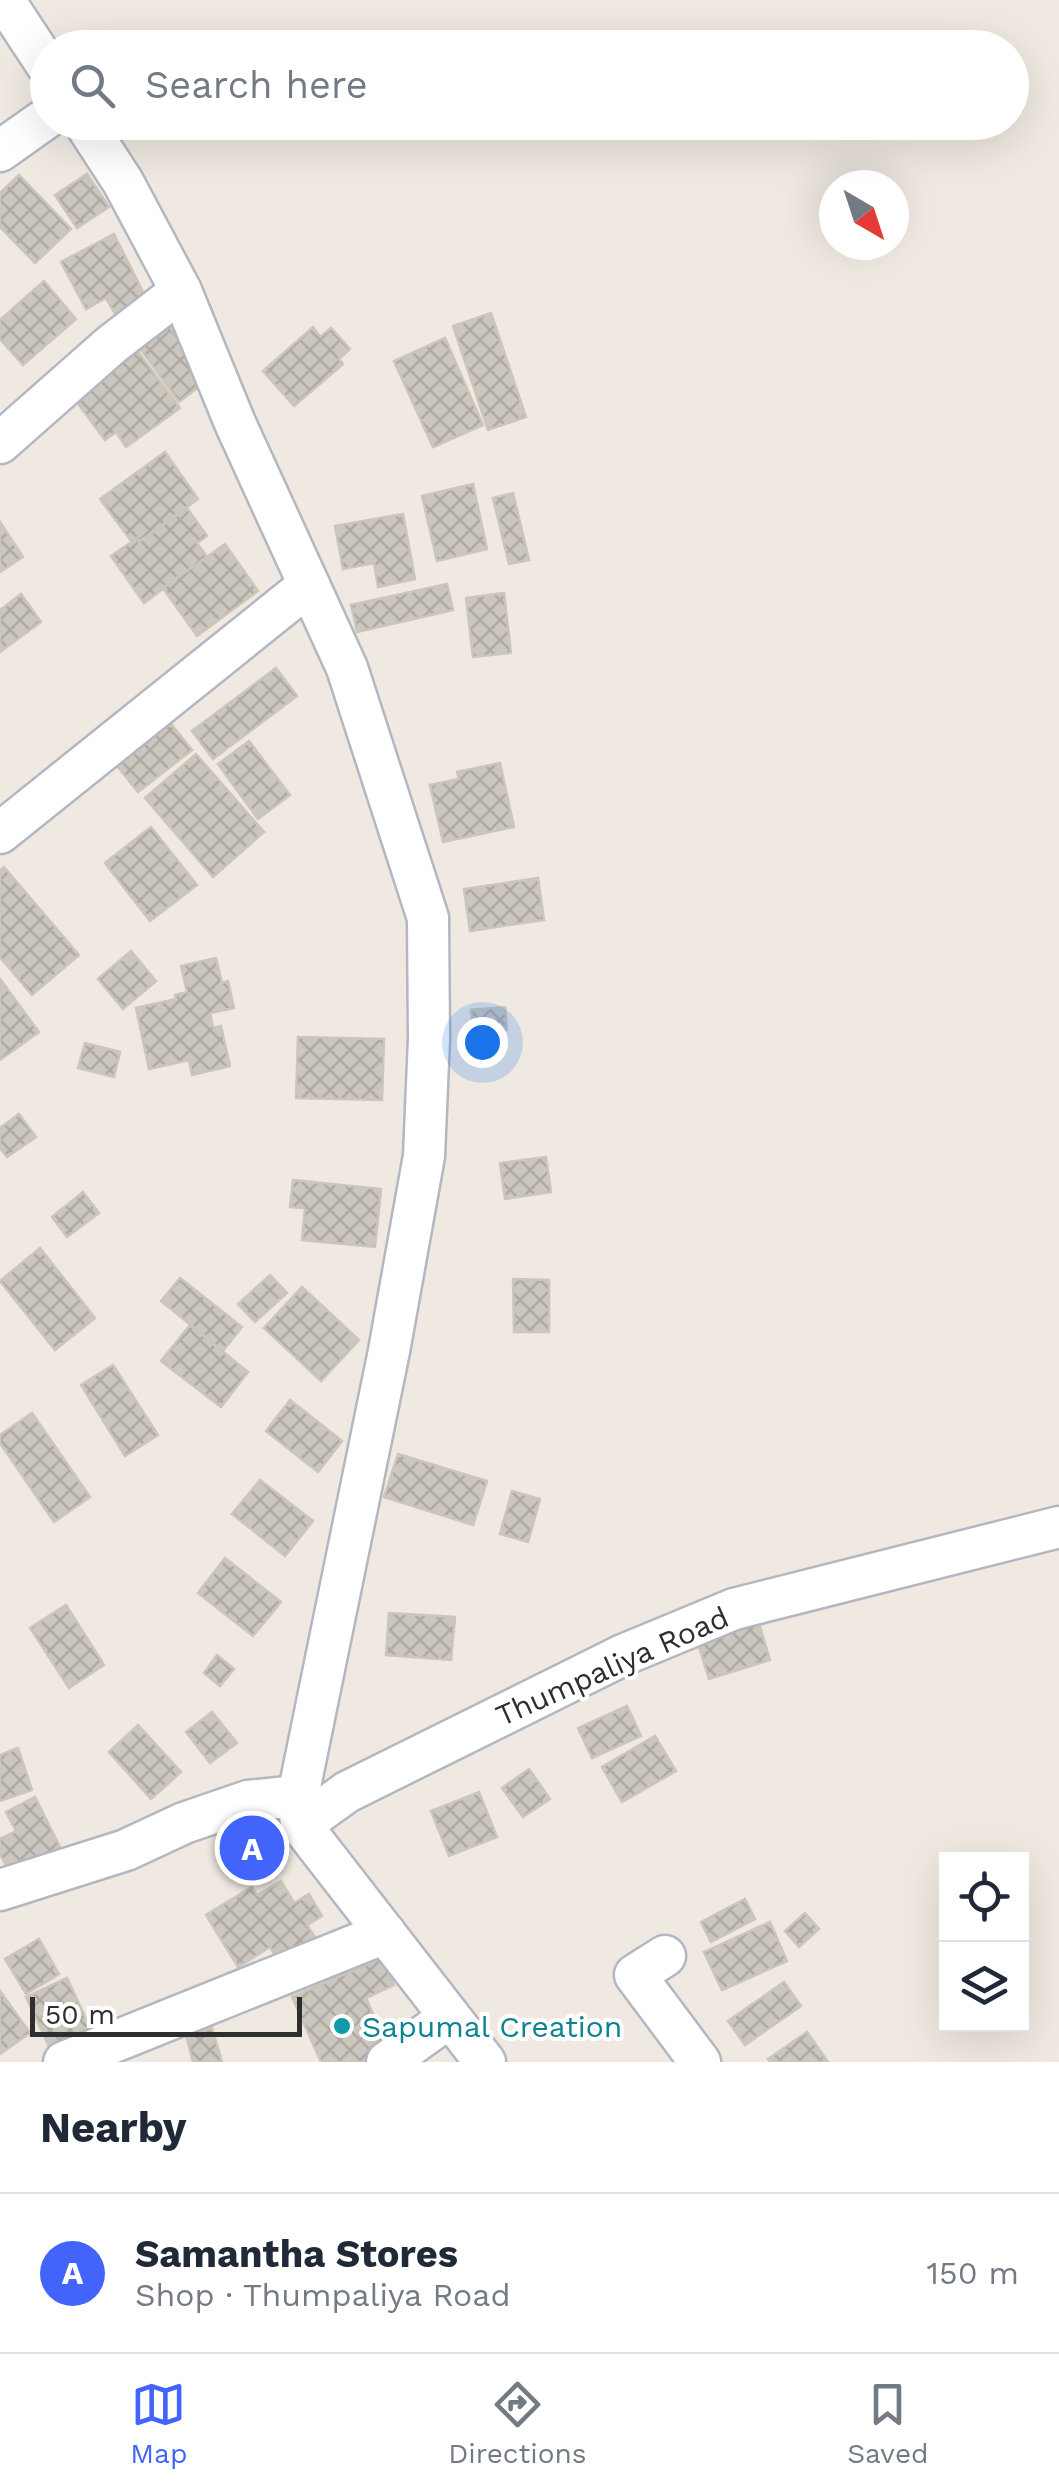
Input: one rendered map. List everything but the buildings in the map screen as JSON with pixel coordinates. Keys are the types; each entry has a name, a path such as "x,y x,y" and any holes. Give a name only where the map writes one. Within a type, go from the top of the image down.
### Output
{"street":[{"path":"4,0 30,40"},
{"path":"0,150 30,129"},
{"path":"96,140 123,182 181,291 235,423 347,668 428,918 429,1038 424,1156 390,1351 299,1811"},
{"path":"0,443 112,345 181,291"},
{"path":"0,833 310,586"},
{"name":"Thumpaliya Road","path":"299,1811 364,1784 623,1655 734,1609 1059,1527"},
{"path":"0,1890 126,1850 248,1801 299,1811 385,1933 485,2062"},
{"path":"64,2062 385,1933"},
{"path":"665,1956 635,1975 700,2062"},
{"path":"388,2062 450,2017"}],"place":[{"name":"Samantha Stores","path":"252,1848"},
{"name":"Sapumal Creation","path":"342,2026"}]}
